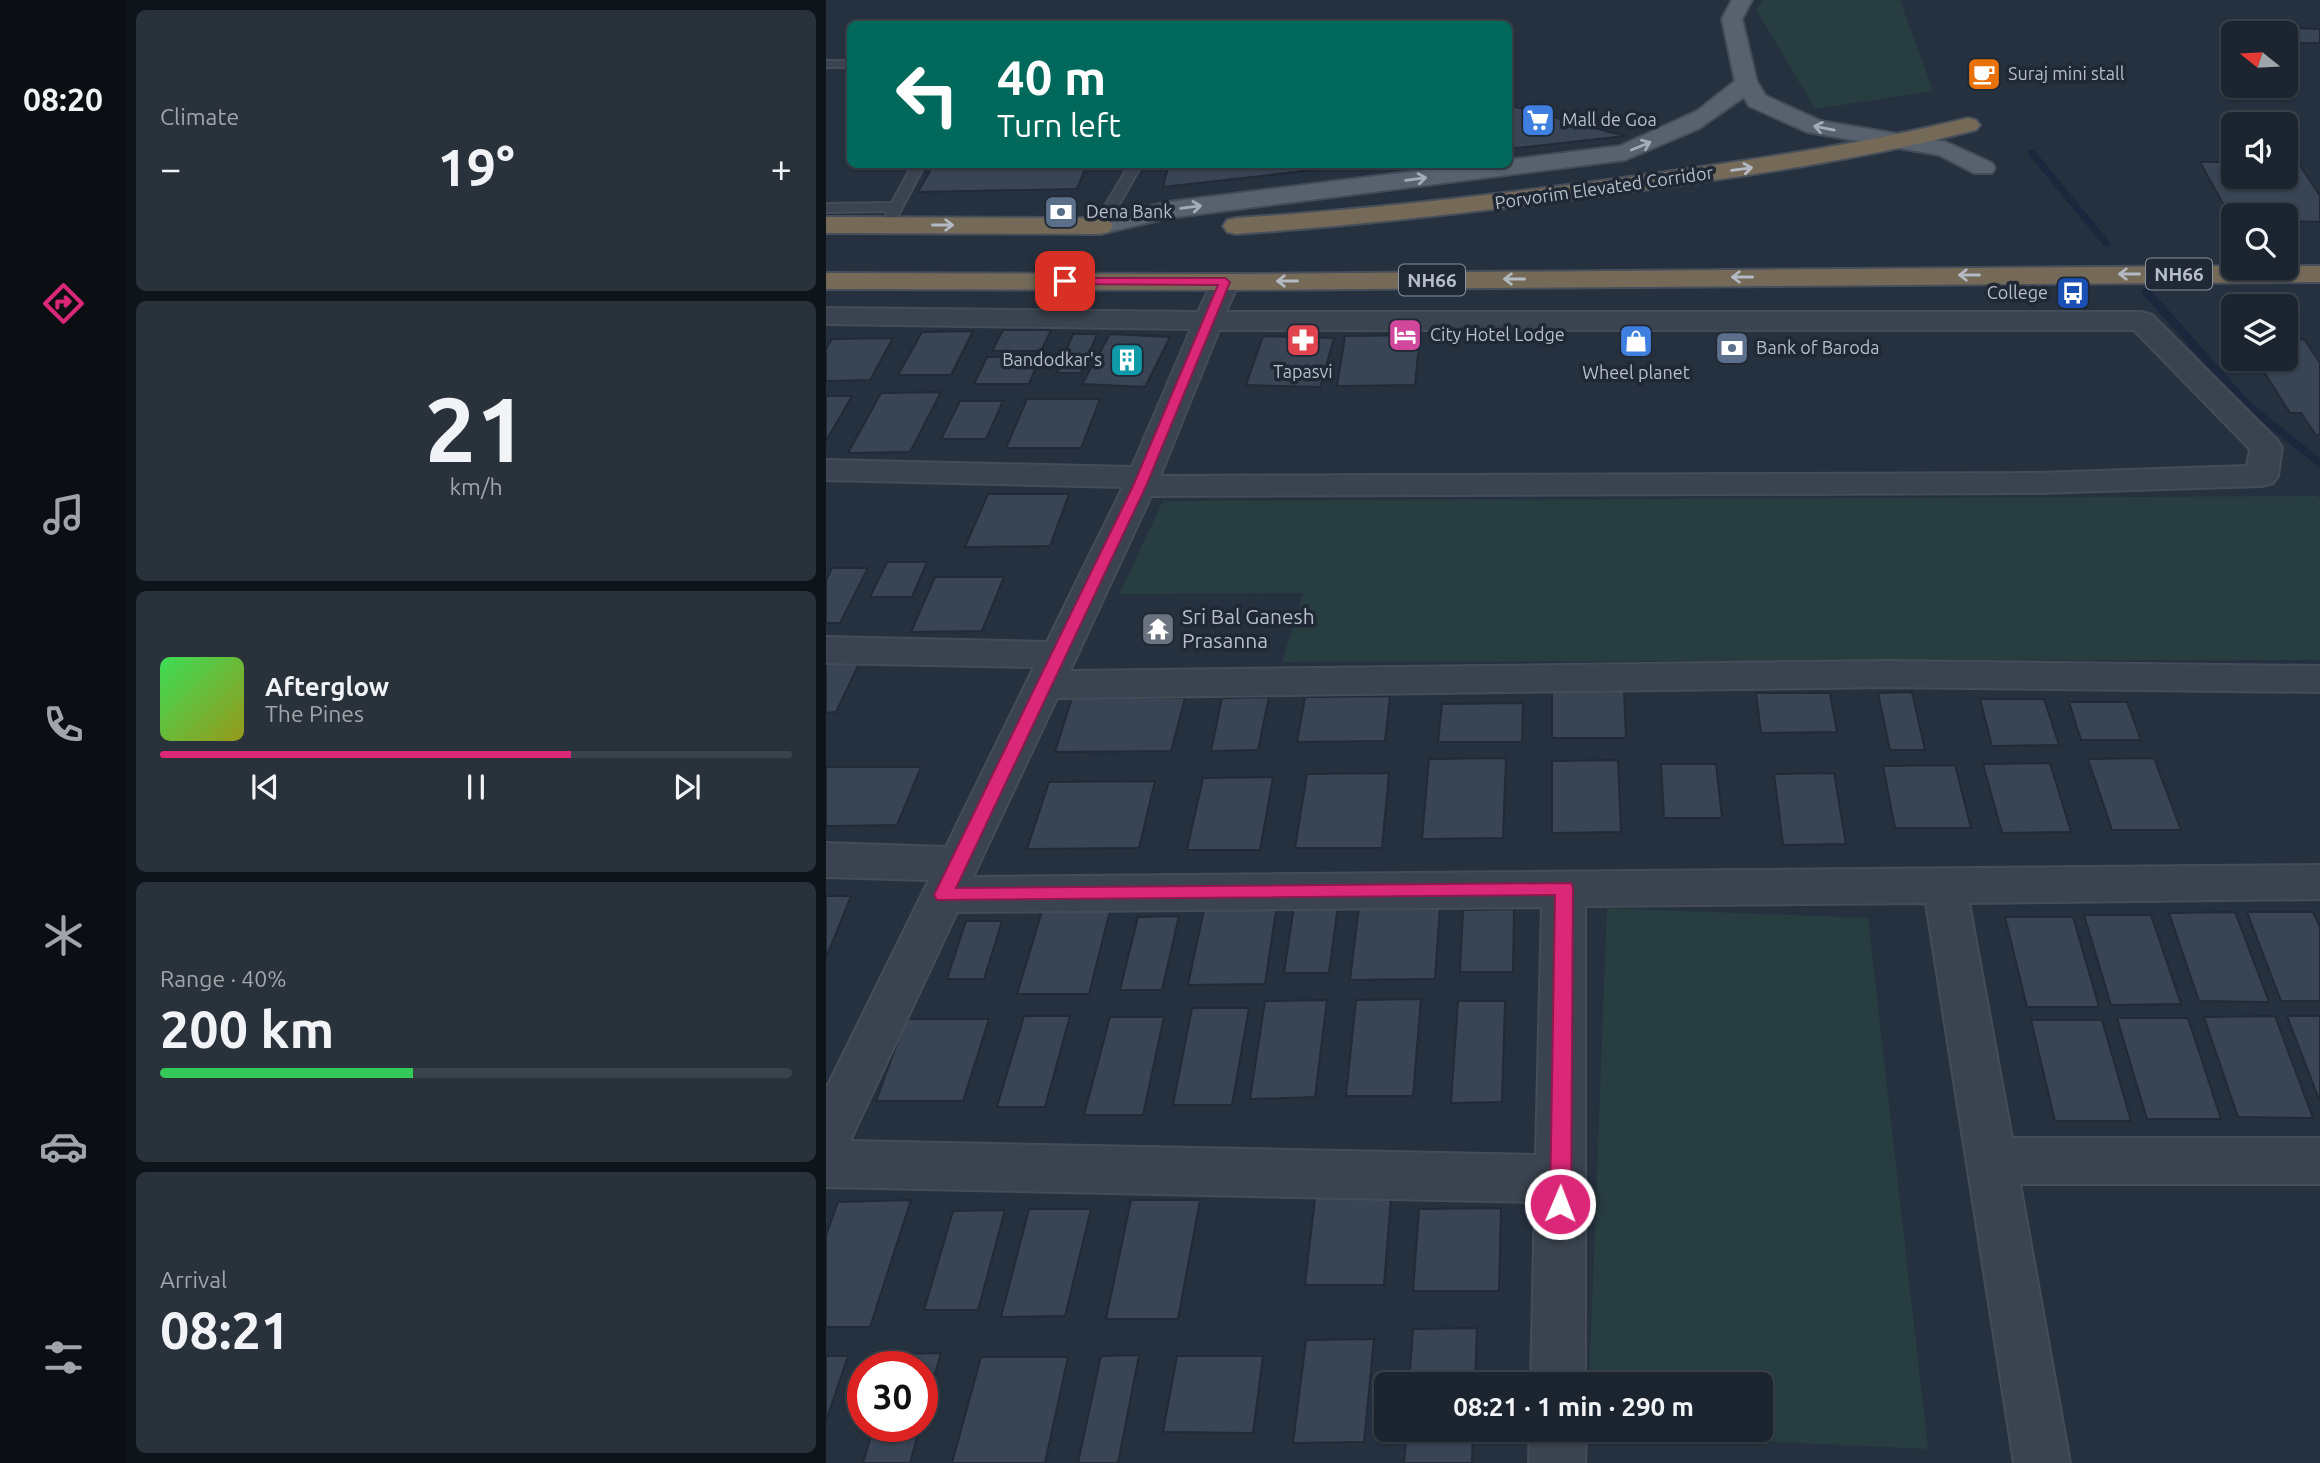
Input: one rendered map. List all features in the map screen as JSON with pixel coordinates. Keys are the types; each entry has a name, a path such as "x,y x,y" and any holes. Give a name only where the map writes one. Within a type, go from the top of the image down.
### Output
{"highway":[{"name":"Porvorim Elevated Corridor","path":"1236,226 1421,212 1747,169 1904,142 1968,125"},
{"path":"826,225 891,216 1100,226"},
{"name":"NH66","path":"826,281 1225,282 2320,274"}],"main road":[{"path":"1734,6 1746,82 1757,100 1815,127 1946,149 1983,169"},
{"path":"1512,167 1625,153 1674,133 1726,104 1746,82"},
{"path":"1100,226 1168,210 1505,168"}],"street":[{"path":"826,1140 1141,482 1225,282"},
{"path":"826,316 1210,321 2142,321 2266,447 2262,476 2024,483 1141,482 826,470"},
{"path":"826,650 1051,670 2320,678"},
{"path":"826,860 951,879 1564,888 2320,882"},
{"path":"1945,886 2042,1463"},
{"path":"1558,1372 1564,888"},
{"path":"1991,1161 2320,1161"},
{"path":"826,1164 1561,1179"},
{"path":"1558,1442 1558,1463"}],"lane":[{"path":"826,64 847,64"},
{"path":"826,208 891,216 917,168"},
{"path":"1100,226 1134,168"}],"green space":[{"path":"1763,0 1900,0 1933,91 1815,109 1756,9"},
{"path":"2320,498 2320,660 1282,662 1303,593 1119,594 1163,501"},
{"path":"1607,908 1868,918 1928,1449 1773,1442 1773,1372 1589,1372"}],"building":[{"path":"2298,28 2320,29 2320,43 2298,43"},
{"name":"Mall de Goa","path":"1512,106 1625,136 1512,149"},
{"path":"2200,162 2221,162 2221,189 2298,189 2299,164 2320,196 2320,222 2298,221 2298,203 2223,203"},
{"path":"932,168 1085,168 1077,189 918,192"},
{"path":"1168,168 1331,168 1163,187"},
{"path":"1003,330 1051,330 1041,351 992,351"},
{"path":"973,331 951,375 898,375 922,332"},
{"path":"1073,334 1097,334 1081,373 1057,373"},
{"name":"Bandodkar's","path":"1110,334 1170,337 1145,387 1082,384"},
{"path":"1420,335 1415,385 1337,386 1345,336"},
{"path":"1263,336 1334,338 1320,387 1246,385"},
{"path":"893,338 870,380 826,381 826,349 832,339"},
{"path":"2298,339 2304,339 2320,363 2320,435 2316,435 2301,413 2290,413 2264,371 2298,371"},
{"path":"987,357 1040,357 1029,384 974,384"},
{"path":"941,392 910,452 848,453 881,393"},
{"path":"826,396 852,396 826,441"},
{"path":"1027,399 1100,399 1081,448 1006,448"},
{"path":"960,401 1003,401 986,439 941,439"},
{"path":"988,494 1069,494 1050,546 965,547"},
{"path":"887,562 927,562 912,597 870,597"},
{"path":"832,568 868,568 840,623 826,623 826,580"},
{"path":"935,577 1004,577 982,631 911,632"},
{"path":"826,664 859,664 836,712 826,713"},
{"path":"1552,691 1624,691 1626,738 1552,738"},
{"path":"1912,692 1925,750 1890,750 1878,693"},
{"path":"1756,693 1830,693 1837,732 1761,733"},
{"path":"1390,696 1385,741 1297,742 1305,697"},
{"path":"1269,697 1258,750 1211,751 1222,698"},
{"path":"1072,698 1185,698 1171,751 1055,752"},
{"path":"1980,699 2044,699 2059,745 1992,746"},
{"path":"2069,702 2127,702 2141,740 2081,740"},
{"path":"1523,703 1522,742 1438,742 1442,704"},
{"path":"1506,758 1503,838 1422,839 1429,759"},
{"path":"2154,758 2181,830 2112,830 2088,759"},
{"path":"1618,760 1621,832 1552,833 1552,761"},
{"path":"2050,763 2071,832 2002,833 1983,764"},
{"path":"1661,764 1716,764 1722,818 1664,818"},
{"path":"1955,765 1971,828 1895,828 1883,766"},
{"path":"826,767 921,767 897,825 826,826"},
{"path":"1389,773 1382,848 1295,848 1307,774"},
{"path":"1834,773 1846,844 1783,845 1774,774"},
{"path":"1273,777 1260,850 1187,850 1203,778"},
{"path":"1155,781 1139,848 1027,849 1049,782"},
{"path":"826,896 851,896 826,958"},
{"path":"1277,904 1265,984 1188,985 1205,905"},
{"path":"1294,906 1338,906 1329,973 1284,973"},
{"path":"1440,906 1435,979 1350,980 1359,907"},
{"path":"1514,909 1513,972 1460,972 1463,910"},
{"path":"1042,911 1110,911 1089,994 1017,994"},
{"path":"2235,912 2269,1002 2199,1001 2169,913"},
{"path":"2247,912 2313,912 2320,927 2320,1001 2281,1001"},
{"path":"2084,915 2151,915 2181,1004 2111,1005"},
{"path":"1179,916 1162,990 1120,990 1138,917"},
{"path":"2005,917 2073,917 2099,1007 2027,1007"},
{"path":"966,921 1002,921 984,979 947,979"},
{"path":"1421,999 1413,1096 1346,1096 1356,1000"},
{"path":"1327,1000 1315,1097 1250,1099 1265,1001"},
{"path":"1458,1001 1505,1001 1502,1102 1451,1103"},
{"path":"1192,1008 1249,1008 1232,1105 1173,1105"},
{"path":"1024,1016 1070,1016 1045,1107 997,1107"},
{"path":"2275,1016 2313,1118 2238,1117 2204,1017"},
{"path":"2287,1016 2320,1016 2320,1102"},
{"path":"1110,1017 1164,1017 1143,1115 1084,1115"},
{"path":"2117,1018 2188,1018 2221,1119 2147,1119"},
{"path":"906,1019 989,1019 963,1101 876,1101"},
{"path":"2031,1020 2102,1020 2131,1121 2055,1121"},
{"path":"1315,1198 1391,1198 1384,1285 1305,1285"},
{"path":"911,1200 870,1327 826,1327 826,1235 838,1202"},
{"path":"1131,1200 1200,1200 1178,1319 1106,1319"},
{"path":"1501,1208 1499,1291 1413,1291 1419,1209"},
{"path":"1029,1209 1091,1209 1065,1316 1001,1317"},
{"path":"1005,1210 978,1310 924,1310 953,1211"},
{"path":"1477,1328 1475,1372 1410,1372 1413,1329"},
{"path":"1374,1339 1364,1442 1293,1443 1306,1340"},
{"path":"1139,1355 1118,1463 1078,1463 1101,1356"},
{"path":"826,1356 847,1356 847,1359 826,1421"},
{"path":"1177,1356 1263,1356 1253,1433 1163,1432"},
{"path":"981,1357 1068,1357 1045,1463 952,1463"},
{"path":"869,1442 916,1442 910,1463 863,1463"},
{"path":"1406,1442 1473,1442 1472,1463 1404,1463"}],"waterway":[{"path":"2031,152 2107,244"},
{"path":"2146,291 2245,403 2320,464"}],"place":[{"name":"Suraj mini stall","path":"1984,74"},
{"name":"Mall de Goa","path":"1538,120"},
{"name":"Dena Bank","path":"1061,212"},
{"name":"College","path":"2073,293"},
{"name":"City Hotel Lodge","path":"1405,335"},
{"name":"Tapasvi","path":"1303,340"},
{"name":"Wheel planet","path":"1636,341"},
{"name":"Bank of Baroda","path":"1732,348"},
{"name":"Bandodkar's","path":"1127,360"},
{"name":"Sri Bal Ganesh Prasanna","path":"1158,629"}],"route":[{"path":"1065,281 1225,282 1140,486 943,895 1564,888 1560,1204"}]}
